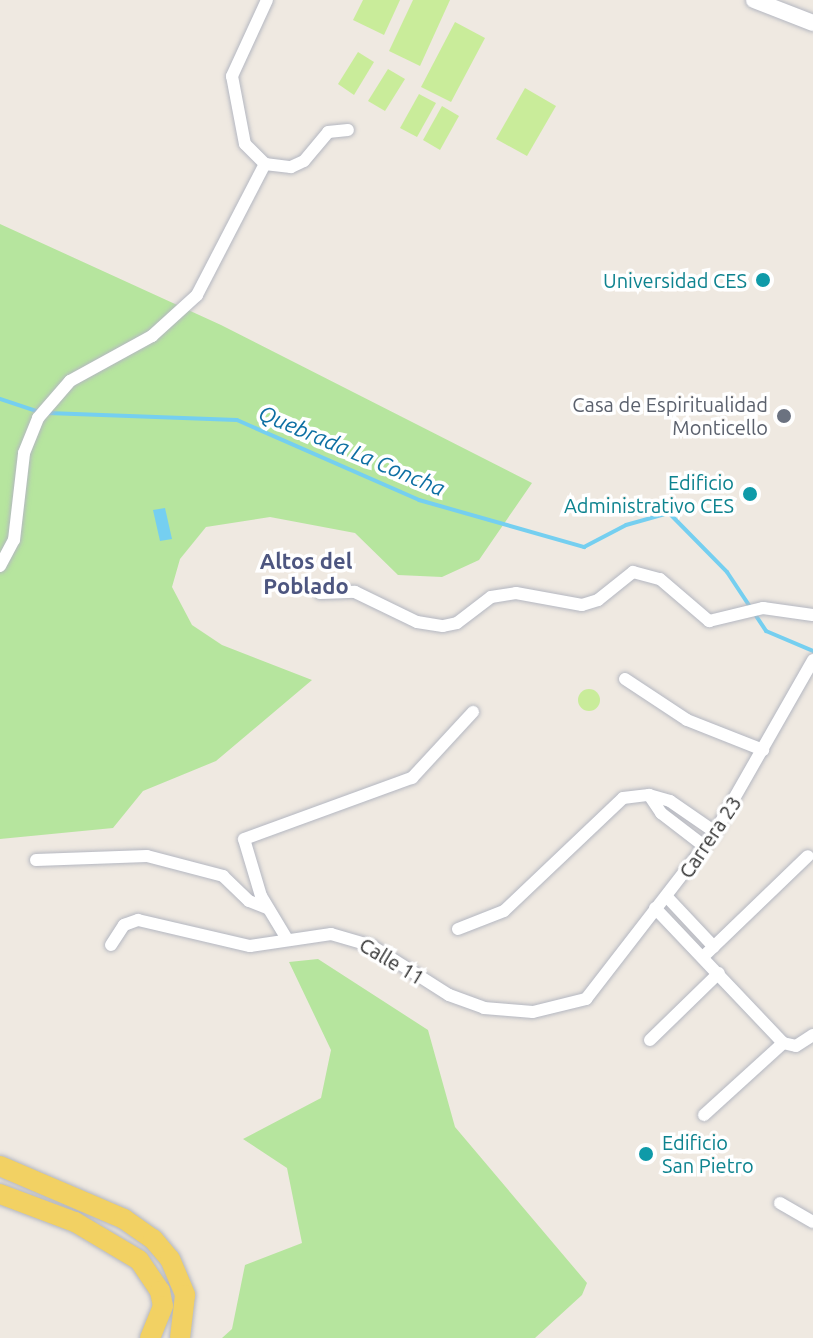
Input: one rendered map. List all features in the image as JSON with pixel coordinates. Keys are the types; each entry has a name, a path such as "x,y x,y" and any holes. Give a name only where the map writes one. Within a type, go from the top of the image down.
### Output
{"main road":[{"path":"0,1166 124,1219 153,1239 170,1259 185,1295 180,1338"},
{"path":"0,1194 75,1222 139,1260 160,1291 163,1306 150,1338"}],"street":[{"path":"267,0 232,76 245,144 265,164 291,167 304,161 328,132 348,130"},
{"path":"754,0 813,23"},
{"path":"0,566 14,540 24,453 38,418 70,381 162,329 197,295 265,164"},
{"path":"320,593 355,592 417,622 443,626 457,623 491,597 516,593 582,605 598,600 633,572 660,579 709,621 754,610 813,615"},
{"name":"Carrera 23","path":"586,999 655,908 668,898 715,832 813,660"},
{"path":"625,679 687,720 763,750"},
{"path":"287,939 267,908 244,839 412,778 473,712"},
{"path":"458,929 504,911 623,798 649,795 670,801 715,832"},
{"path":"649,795 661,813 704,846"},
{"path":"36,860 147,856 223,876 249,901 267,908"},
{"path":"709,952 808,856"},
{"path":"668,898 709,952 719,973 783,1043 796,1046 813,1035"},
{"path":"655,908 709,952"},
{"name":"Calle 11","path":"111,945 124,925 138,920 234,945 331,934 353,938 449,995 484,1008 533,1012 586,999"},
{"path":"650,1040 719,973"},
{"path":"704,1115 783,1043"},
{"path":"780,1203 813,1222"}],"green space":[{"path":"363,0 400,0 384,35 353,20"},
{"path":"413,0 450,0 420,66 389,51"},
{"path":"455,22 485,38 451,102 421,87"},
{"path":"358,52 374,62 354,95 338,84"},
{"path":"388,69 405,79 385,111 368,101"},
{"path":"525,88 556,106 527,156 496,139"},
{"path":"419,94 436,103 417,137 400,128"},
{"path":"442,106 459,116 440,150 423,140"},
{"path":"0,224 221,325 532,483 479,560 442,577 398,575 355,533 270,517 206,527 180,559 172,587 192,625 222,645 312,680 216,761 143,791 113,828 0,839"},
{"path":"589,689 597,692 600,700 597,708 589,711 581,708 578,700 581,692"},
{"path":"318,959 428,1030 455,1127 587,1283 582,1295 535,1338 222,1338 232,1329 245,1265 302,1243 287,1168 243,1139 321,1098 331,1050 289,962"}],"water":[{"path":"165,508 172,539 160,541 153,510"}],"waterway":[{"name":"Quebrada La Concha","path":"0,399 39,412"},
{"name":"Quebrada La Concha","path":"48,413 237,420 419,500 584,547 626,525 669,513 727,572 766,631 813,651"}],"place":[{"name":"Universidad CES","path":"763,280"},
{"name":"Casa de Espiritualidad Monticello","path":"784,416"},
{"name":"Edificio Administrativo CES","path":"750,494"},
{"name":"Edificio San Pietro","path":"646,1154"}],"district":[{"name":"Altos del Poblado","path":"306,572"}]}
